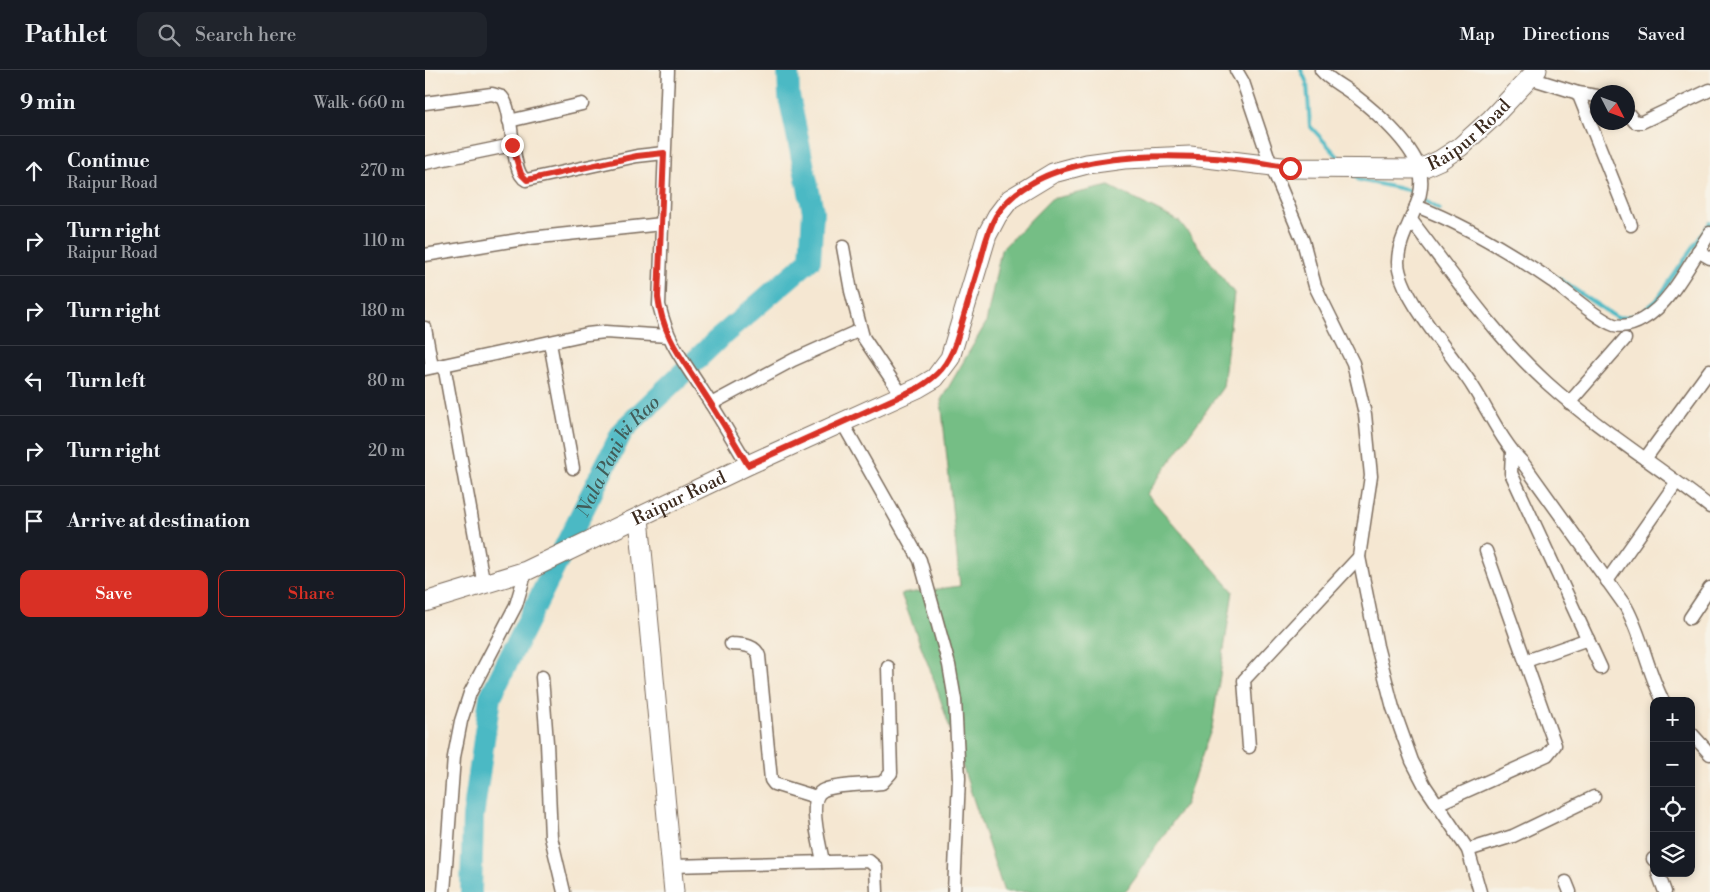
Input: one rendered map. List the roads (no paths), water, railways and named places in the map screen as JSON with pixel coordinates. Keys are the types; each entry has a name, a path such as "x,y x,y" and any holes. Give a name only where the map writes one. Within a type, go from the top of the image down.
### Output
{"main road":[{"name":"Raipur Road","path":"425,602 484,586 531,568 935,378 950,358 987,236 997,216 1011,199 1053,173 1087,164 1124,158 1190,156 1271,164 1290,168 1419,169 1440,160 1460,147 1491,119 1533,74"},
{"path":"639,518 674,892"}],"street":[{"path":"668,70 658,297 668,336 678,357 702,389 748,465"},
{"path":"1236,70 1250,100 1271,164 1303,241 1315,286 1353,363 1365,414 1371,476 1359,557 1375,637 1393,708 1412,761 1437,804 1468,850 1479,892"},
{"path":"1321,70 1372,110 1407,148 1419,169 1418,199 1399,246 1398,263 1402,280 1425,320 1472,386 1512,452 1523,463 1631,616 1648,670 1661,697"},
{"path":"1533,74 1578,93 1590,95"},
{"path":"1635,122 1642,122 1710,90"},
{"path":"1578,93 1631,225"},
{"path":"425,102 499,95 505,100 512,145 521,174 527,180 637,156 664,153"},
{"path":"509,121 582,104"},
{"path":"425,164 512,145"},
{"path":"1418,199 1549,280 1615,325 1634,323 1657,309 1674,288 1710,232"},
{"path":"1411,220 1513,350 1569,403 1710,507"},
{"path":"425,256 530,238 662,224"},
{"path":"843,247 860,330 902,395"},
{"path":"1698,251 1710,258"},
{"path":"425,328 484,586"},
{"path":"711,404 793,360 860,330"},
{"path":"433,367 605,332 668,336"},
{"path":"1569,403 1625,339"},
{"path":"550,343 573,468"},
{"path":"1645,459 1710,370"},
{"path":"841,422 920,560 949,665 955,700 959,778 954,892"},
{"path":"1512,452 1511,473 1601,668"},
{"path":"1607,581 1676,483"},
{"path":"1437,804 1547,756 1555,748 1555,740 1486,551"},
{"path":"1249,747 1244,680 1359,557"},
{"path":"444,892 454,757 461,721 470,693 516,604 531,568"},
{"path":"1690,618 1710,588"},
{"path":"1526,661 1589,639"},
{"path":"731,644 751,646 757,650 759,656 771,780 774,784 816,797"},
{"path":"823,862 813,807 816,797 825,789 882,783 889,777 891,764 888,667"},
{"path":"542,676 551,837 564,892"},
{"path":"1695,737 1710,754"},
{"path":"1468,850 1513,836 1594,797"},
{"path":"672,866 823,862 872,863 876,867 877,892"},
{"path":"1660,877 1665,892"}],"waterway":[{"name":"Nala Pani ki Rao","path":"471,892 473,817 490,697 623,430 717,340 810,260 813,211 789,96 788,70"},
{"path":"1301,70 1307,83 1310,126 1342,161"},
{"path":"1355,176 1359,180 1408,190 1440,210"},
{"path":"1556,277 1617,318 1639,315 1657,300 1710,223"}]}
